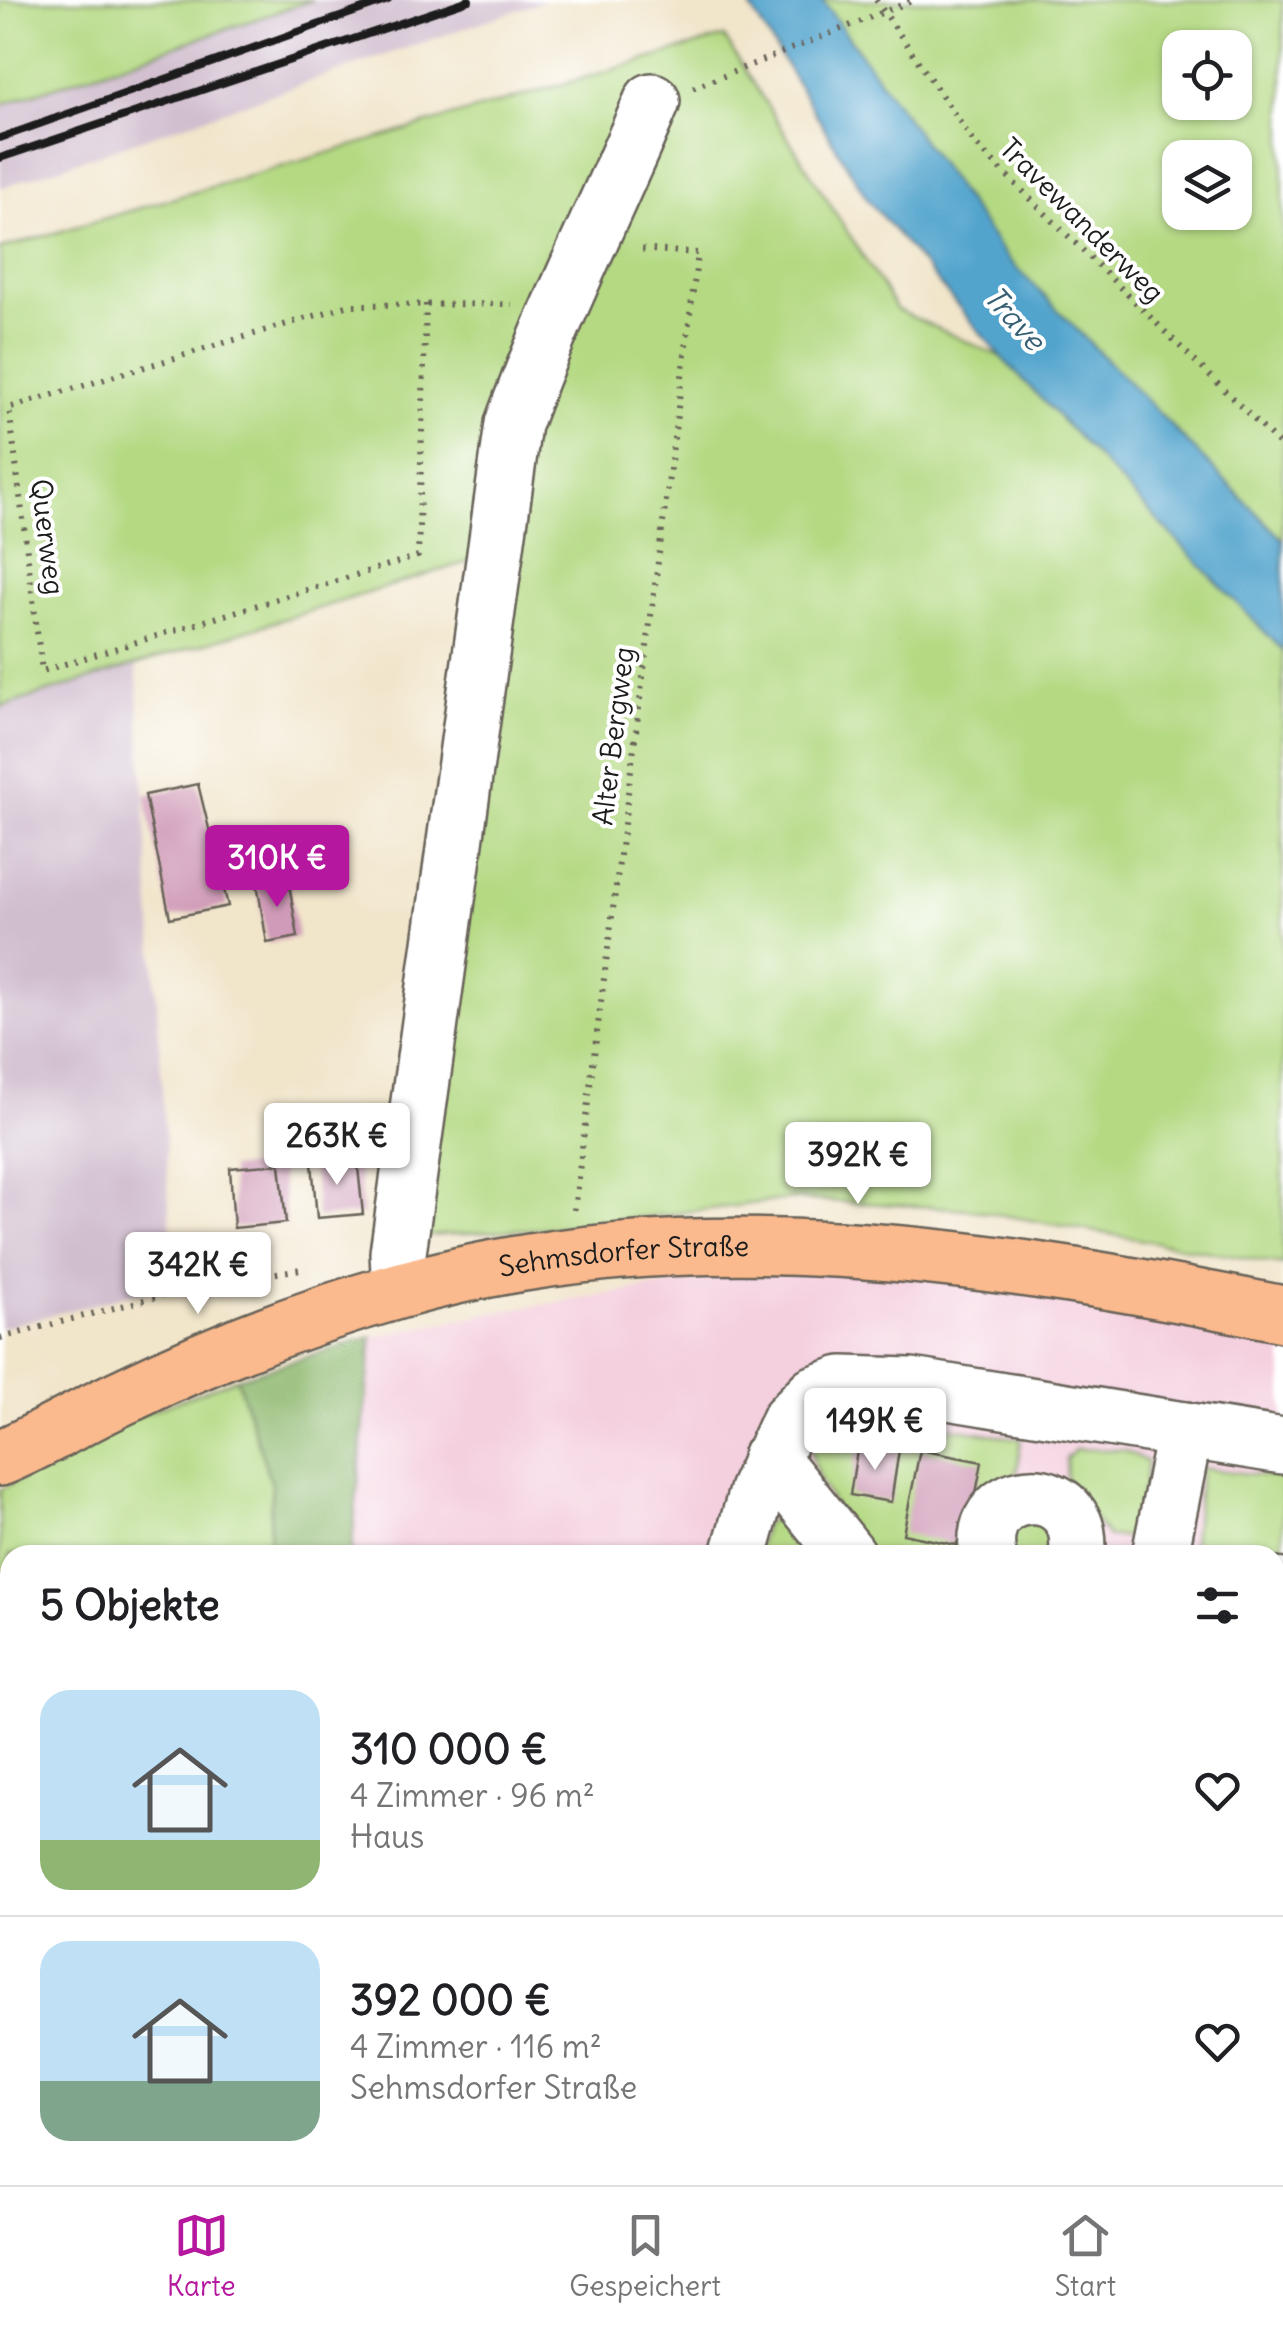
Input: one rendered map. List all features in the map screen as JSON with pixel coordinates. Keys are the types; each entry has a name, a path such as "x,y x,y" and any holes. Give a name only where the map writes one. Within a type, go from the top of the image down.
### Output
{"main road":[{"name":"Sehmsdorfer Straße","path":"0,1458 232,1348 400,1290 642,1248 790,1246 1022,1268 1283,1314"}],"lane":[{"path":"400,1290 401,1234 513,424 538,354 564,304 652,101"},
{"path":"742,1545 770,1458 801,1404 842,1384 911,1386 1283,1446"},
{"path":"1039,1496 1054,1409"},
{"path":"1162,1545 1185,1430"},
{"path":"770,1458 840,1545"},
{"path":"988,1545 987,1531 1001,1508 1012,1500 1039,1496 1068,1512 1078,1533 1077,1545"}],"path":[{"name":"Travewanderweg","path":"876,0 975,144 1283,448"},
{"path":"652,101 750,69 853,22 914,0"},
{"name":"Alter Bergweg","path":"572,1226 698,253 590,246"},
{"path":"426,304 564,304"},
{"name":"Querweg","path":"426,304 418,556 42,671 10,408 350,305 426,304"},
{"path":"0,1338 198,1286 308,1268"}],"shaded area":[{"path":"311,0 546,0 0,188 0,104"},
{"path":"136,662 174,1283 0,1328 0,707"},
{"path":"768,1269 929,1273 1283,1344 1283,1545 352,1545 372,1337 495,1312"}],"green space":[{"path":"0,0 313,0 0,105"},
{"path":"822,0 1283,0 1283,540 1006,257"},
{"path":"724,37 897,310 1001,357 1283,651 1283,1265 968,1209 791,1199 572,1226 415,1237 506,550 0,707 0,249"},
{"path":"372,1337 352,1545 269,1545 272,1486 237,1378"},
{"path":"237,1378 272,1486 269,1545 0,1545 0,1490 135,1417"},
{"path":"861,1413 1021,1439 1016,1483 974,1545 863,1545 828,1495 817,1472 812,1452 816,1434 831,1420"},
{"path":"1076,1449 1124,1450 1147,1462 1140,1521 1129,1537 1108,1537 1067,1481 1066,1459"},
{"path":"1201,1468 1283,1478 1283,1545 1192,1545"},
{"path":"794,1514 811,1541 808,1545 759,1545 765,1523"},
{"path":"1048,1518 1053,1545 1012,1545 1011,1527"}],"water":[{"name":"Trave","path":"746,0 822,0 1006,257 1283,540 1283,651 1001,357 868,200"}],"building":[{"path":"198,784 228,906 170,918 145,795"},
{"path":"288,878 298,937 267,943 257,883"},
{"path":"357,1158 363,1214 317,1218 312,1163"},
{"path":"280,1164 286,1223 234,1228 230,1168"},
{"path":"858,1444 899,1450 891,1502 850,1495"},
{"path":"920,1450 982,1462 972,1514 956,1545 903,1534"}],"railway":[{"path":"0,138 388,0"},
{"path":"0,158 469,0"}]}
